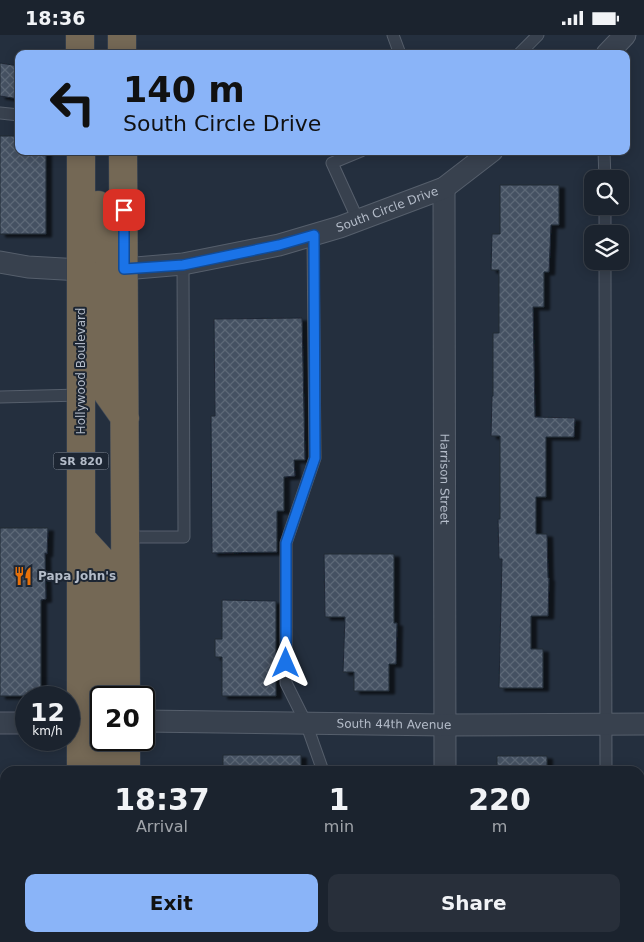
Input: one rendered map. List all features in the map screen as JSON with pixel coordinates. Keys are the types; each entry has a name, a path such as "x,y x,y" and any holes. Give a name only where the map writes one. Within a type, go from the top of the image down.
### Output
{"highway":[{"path":"80,35 80,50"},
{"path":"122,35 122,50"},
{"name":"Hollywood Boulevard","path":"81,155 81,538 88,731 82,766"},
{"path":"99,155 98,238 107,255 118,268 124,269"},
{"name":"SR 820","path":"123,155 126,686"},
{"path":"81,270 96,280 102,296 102,387 125,418"},
{"path":"81,538 103,562 102,686"},
{"path":"88,731 106,749 106,766"},
{"path":"126,751 126,766"}],"street":[{"path":"611,50 626,35"},
{"name":"South Circle Drive","path":"124,269 183,265 279,245 314,235 444,188 487,155"},
{"name":"Harrison Street","path":"444,188 445,766"},
{"path":"0,262 28,267 81,270"},
{"name":"South 44th Avenue","path":"155,721 445,725 644,724"},
{"path":"0,723 15,723"}],"lane":[{"path":"393,35 399,50"},
{"path":"523,50 538,35"},
{"path":"0,113 15,115"},
{"path":"351,155 332,163 358,220"},
{"path":"604,155 605,170"},
{"path":"314,235 315,458 286,543 286,683 306,723 321,766"},
{"path":"125,537 184,537 183,265"},
{"path":"605,270 606,766"},
{"path":"0,397 82,395"}],"building":[{"path":"0,63 15,65 15,98 0,96"},
{"path":"0,136 15,136 15,155 46,155 46,234 0,234"},
{"path":"500,185 559,185 559,225 551,225 549,272 544,272 544,307 533,307 535,417 575,418 574,437 546,437 546,497 536,497 536,534 547,534 548,616 531,616 531,649 543,649 543,688 499,688 502,559 499,559 498,519 500,519 500,436 491,436 493,333 499,333 499,270 491,270 492,234 500,234"},
{"path":"302,318 305,460 294,460 295,476 284,477 284,511 277,511 277,552 212,553 211,416 215,416 214,319"},
{"path":"0,528 48,528 47,554 45,553 46,599 41,600 41,686 15,686 15,696 0,696"},
{"path":"324,554 394,554 394,623 397,623 396,664 389,664 389,691 354,691 354,672 343,672 345,617 325,617"},
{"path":"222,600 276,601 276,696 222,696 222,657 215,657 215,639 222,639"},
{"path":"223,755 301,755 301,766 223,766"},
{"path":"497,756 547,756 547,766 497,766"}],"place":[{"name":"Papa John's","path":"23,576"}],"route":[{"path":"124,210 124,269 183,265 279,245 314,235 315,458 286,543 286,663"}]}
